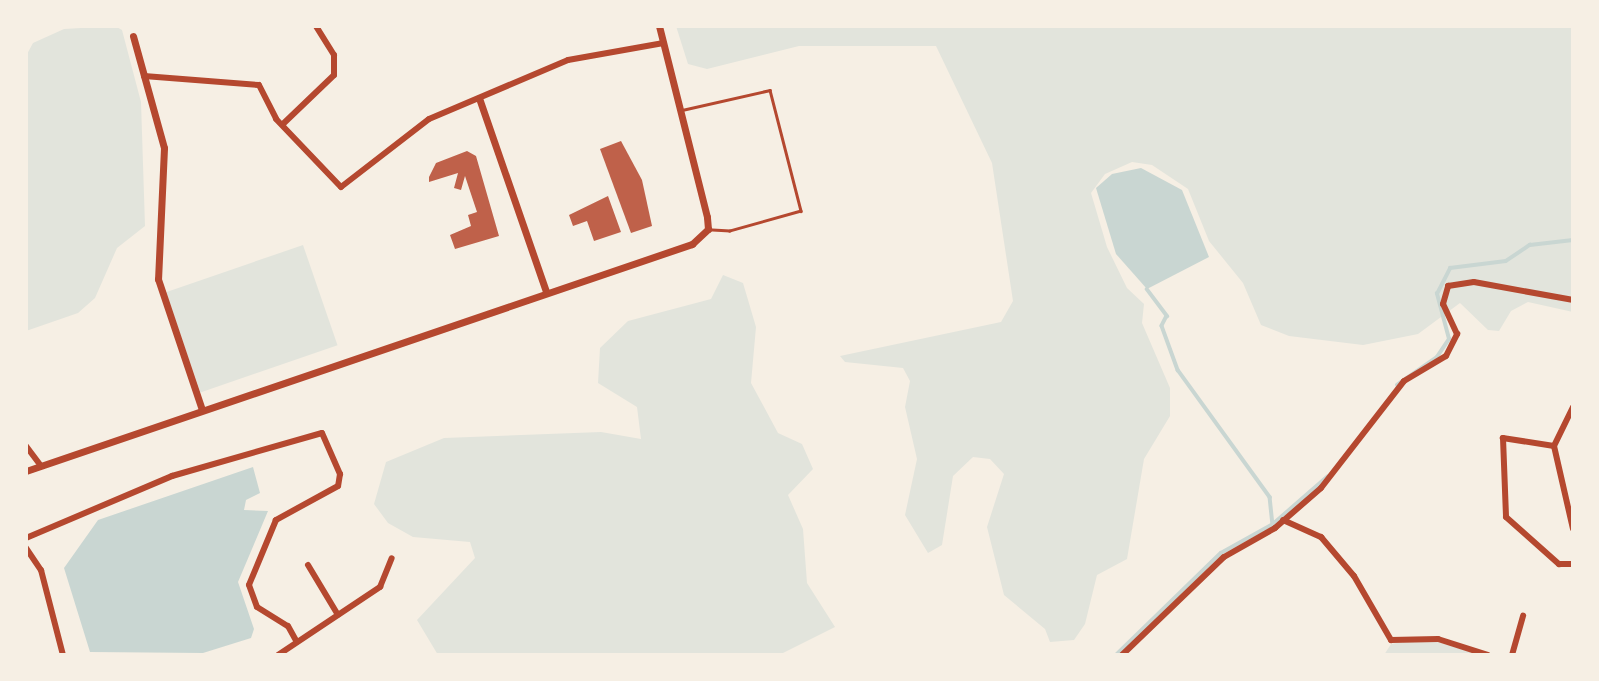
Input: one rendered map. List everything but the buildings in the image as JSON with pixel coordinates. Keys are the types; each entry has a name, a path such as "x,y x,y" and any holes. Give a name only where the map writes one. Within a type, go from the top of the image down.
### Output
{"street":[{"path":"284,123 334,75 334,55 316,26"},
{"path":"26,471 545,290 692,244 708,229 659,26"},
{"path":"134,36 163,148 158,279 202,410"},
{"path":"144,76 247,81 264,91 284,123 341,187 429,119 568,60 663,43"},
{"path":"479,98 545,290"},
{"path":"1122,655 1224,557 1283,520 1344,466 1404,381 1446,356 1457,334 1443,304 1448,286 1474,282 1573,300"},
{"path":"1573,407 1554,446 1573,528"},
{"path":"26,538 172,476 322,433 340,474 338,486 276,520 249,585 257,607 288,626 297,642"},
{"path":"1554,446 1503,438 1506,517 1559,564 1573,564"},
{"path":"26,446 41,466"},
{"path":"1283,520 1321,537 1354,576 1391,640 1438,639 1488,655"},
{"path":"26,548 37,558 63,655"},
{"path":"278,655 380,587 392,558"},
{"path":"308,565 338,615"},
{"path":"1512,655 1523,617"}],"lane":[{"path":"679,111 770,90 791,163 801,211 730,231 708,229"}],"shaded area":[{"path":"115,26 122,30 141,102 145,226 117,248 95,298 78,313 26,331 26,56 33,43 64,29"},
{"path":"676,26 1573,26 1573,312 1528,302 1511,311 1499,331 1488,330 1460,303 1418,334 1363,345 1289,336 1261,325 1243,283 1209,241 1188,189 1152,165 1132,162 1105,174 1091,193 1107,247 1127,288 1144,304 1142,323 1170,388 1170,416 1144,459 1127,559 1097,575 1085,624 1074,640 1050,642 1045,629 1004,595 987,527 1004,474 990,459 973,457 953,476 942,545 928,553 905,515 917,459 905,407 910,381 903,368 845,362 840,356 1001,322 1013,301 992,163 936,46 799,46 707,69 688,64"},
{"path":"1141,168 1182,190 1209,257 1147,289 1116,254 1096,188 1112,174"},
{"path":"303,245 338,345 200,392 166,292"},
{"path":"723,275 743,283 756,327 751,383 778,433 802,444 813,469 788,495 803,529 807,583 835,627 779,655 438,655 417,620 475,558 470,542 413,537 388,523 374,504 386,462 444,438 601,432 641,439 637,407 598,383 600,348 628,321 711,299"},
{"path":"253,467 260,493 246,500 244,510 268,511 238,582 254,629 251,638 203,653 90,652 64,568 98,520"},
{"path":"1409,641 1438,642 1480,655 1384,655 1391,644"}],"waterway":[{"path":"1397,385 1437,357 1449,339 1437,294 1450,268 1506,261 1530,245 1573,240"},
{"path":"1147,289 1167,316 1162,326 1178,370 1270,497 1273,524"},
{"path":"1116,655 1221,553 1273,524 1327,477"}]}
